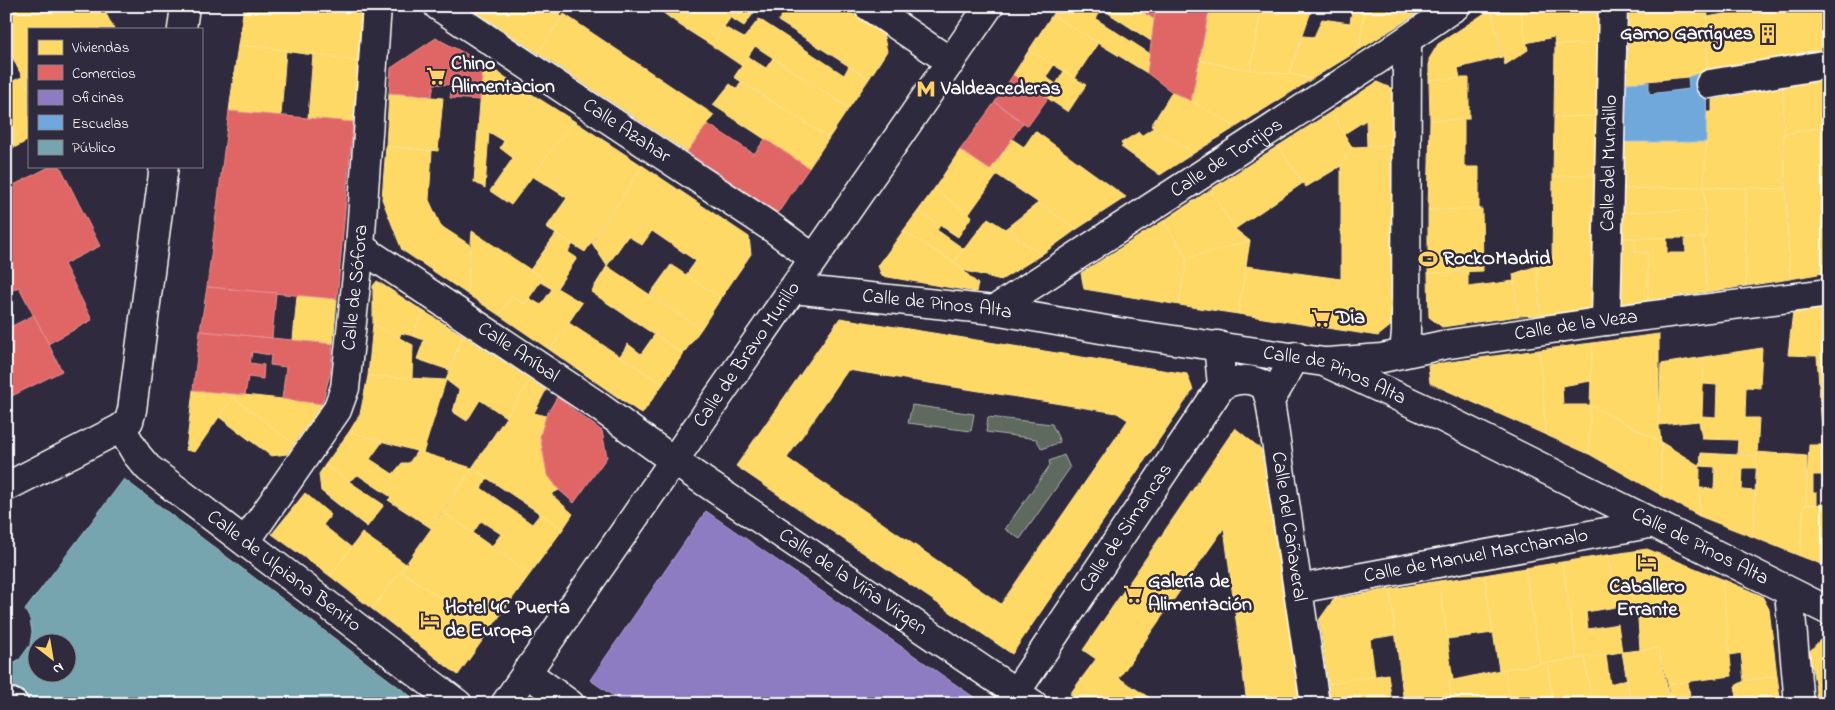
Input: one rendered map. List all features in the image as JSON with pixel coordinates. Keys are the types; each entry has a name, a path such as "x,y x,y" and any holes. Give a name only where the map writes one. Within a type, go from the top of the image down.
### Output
{"street":[{"path":"182,28 185,6"},
{"name":"Calle de Sófora","path":"246,540 342,399 360,247 377,6"},
{"name":"Calle Azahar","path":"438,6 774,229 813,258"},
{"path":"868,6 951,62"},
{"name":"Calle de Bravo Murillo","path":"505,704 989,6"},
{"name":"Calle de Torrijos","path":"994,310 1407,41 1456,6"},
{"name":"Calle del Mundillo","path":"1606,321 1613,6"},
{"path":"1404,353 1406,322 1407,41"},
{"path":"1710,84 1829,64"},
{"path":"6,486 121,428 129,421 164,168"},
{"name":"Calle Aníbal","path":"360,247 594,403 674,461"},
{"name":"Calle de Pinos Alta","path":"793,289 994,310 1112,331 1296,356 1324,362 1429,411 1829,611"},
{"name":"Calle de la Veza","path":"1324,362 1382,358 1606,321 1829,293"},
{"path":"1218,345 1222,385 1240,378 1257,382 1265,386 1270,401"},
{"path":"1270,401 1296,356"},
{"name":"Calle de Simancas","path":"1019,700 1222,385"},
{"name":"Calle del Cañaveral","path":"1270,401 1315,704"},
{"name":"Calle de Ulpiana Benito","path":"121,428 137,455 148,468 246,540 458,704"},
{"name":"Calle de la Viña Virgen","path":"674,461 1019,700"},
{"name":"Calle de Manuel Marchamalo","path":"1298,589 1654,523"},
{"path":"1789,592 1799,704"},
{"path":"526,672 570,704"}],"green space":[{"path":"912,405 974,414 971,431 908,423"},
{"path":"988,417 1052,424 1060,442 1042,449 1036,439 986,432"},
{"path":"1064,455 1070,468 1020,539 1005,529 1050,465 1049,461"}],"building: Viviendas":[{"path":"11,6 102,6 113,28 28,28 28,88 6,45 6,9"},
{"path":"244,6 363,6 358,61 238,45"},
{"path":"466,6 556,6 561,18 538,53"},
{"path":"654,6 695,6 681,26"},
{"path":"695,6 739,6 711,45 681,26"},
{"path":"739,6 759,6 744,26 731,18"},
{"path":"788,6 840,6 883,33 887,51 869,79 778,21"},
{"path":"1058,6 1133,6 1154,19 1151,41 1102,9 1096,19 1149,53 1147,73 1052,15"},
{"path":"1210,6 1262,6 1250,70 1200,61"},
{"path":"1262,6 1313,6 1289,74 1250,70"},
{"path":"1325,6 1365,6 1359,50 1312,79 1289,74 1303,36 1314,37 1322,19 1350,23 1352,10"},
{"path":"1365,6 1429,6 1359,50"},
{"path":"1495,6 1520,6 1528,50 1505,65 1491,9"},
{"path":"1520,6 1601,6 1599,43 1555,45 1554,37 1526,43"},
{"path":"1629,6 1708,6 1707,71 1688,77 1627,83"},
{"name":"Gamo Garrigues","path":"1769,6 1829,6 1829,50 1707,71 1707,17"},
{"path":"1491,9 1502,57 1458,68 1460,78 1429,80 1429,59 1438,44"},
{"path":"564,14 714,115 687,152 538,53"},
{"path":"1052,15 1098,43 1075,78 1029,50"},
{"path":"759,19 844,75 849,66 869,79 849,108 755,46 742,66 711,45 724,27 744,38"},
{"path":"1599,43 1599,116 1554,117 1555,45"},
{"path":"238,45 286,50 281,116 229,111"},
{"path":"1029,50 1054,65 1046,77 1056,84 1064,71 1086,85 1068,112 1013,75"},
{"path":"313,54 358,61 353,122 308,118"},
{"path":"748,57 766,68 773,58 849,108 829,138 734,77"},
{"path":"1200,61 1312,79 1236,127 1191,101"},
{"path":"483,63 574,121 511,205 490,191 513,158 500,148 504,141 489,132 485,188 474,182"},
{"path":"22,77 28,88 28,141 6,152 6,84"},
{"path":"1469,78 1469,119 1430,120 1429,80"},
{"path":"1829,79 1829,126 1783,134 1783,87"},
{"path":"741,82 829,138 809,168 713,105 730,84 737,89"},
{"path":"1377,82 1393,89 1393,145 1367,146 1366,120 1344,134 1331,112"},
{"path":"1783,87 1785,189 1704,187 1707,112 1712,112 1712,100"},
{"path":"1172,92 1236,127 1194,153 1151,126"},
{"path":"389,93 443,98 438,151 386,146"},
{"path":"1331,112 1352,147 1341,166 1306,187 1278,146"},
{"path":"1599,116 1597,174 1553,177 1554,117"},
{"path":"1430,120 1464,120 1464,167 1479,167 1479,210 1428,210"},
{"path":"574,121 643,166 585,252 546,228 567,198 532,176"},
{"path":"1829,126 1829,150 1827,150 1826,127"},
{"path":"1826,127 1829,272 1790,279 1783,134"},
{"path":"1153,128 1194,153 1160,175 1121,147 1123,146 1121,143 1139,132 1141,136"},
{"path":"1035,131 1126,197 1077,229 990,170 1012,139 1024,147"},
{"path":"1623,142 1706,142 1704,187 1621,189"},
{"path":"1393,145 1393,324 1378,336 1238,314 1246,266 1341,279 1341,166 1352,147"},
{"path":"386,146 432,151 429,200 441,226 470,245 467,294 402,250 382,199"},
{"path":"1278,146 1303,183 1235,229 1210,190"},
{"path":"960,150 997,175 969,214 934,189"},
{"path":"643,166 749,237 751,254 721,298 686,275 696,261 652,231 642,245 628,236 607,266 592,243"},
{"path":"1597,174 1592,311 1541,318 1537,266 1552,263 1553,177"},
{"path":"1704,187 1705,210 1620,212 1621,189"},
{"path":"1704,187 1746,188 1746,286 1707,292 1703,238 1706,238"},
{"path":"1746,188 1785,189 1790,279 1746,286"},
{"path":"934,189 972,216 958,237 918,211"},
{"path":"1210,190 1235,229 1250,241 1187,258 1163,221"},
{"path":"1038,203 1077,229 1041,255 1005,229"},
{"path":"1482,209 1483,271 1428,273 1428,210"},
{"path":"1705,210 1706,238 1621,238 1620,212"},
{"path":"918,211 940,226 937,230 964,249 954,262 903,231"},
{"path":"988,218 1041,255 1001,280 962,270 954,262"},
{"path":"1163,221 1187,258 1179,305 1084,289 1081,273"},
{"path":"472,231 543,278 525,304 512,296 499,315 467,294"},
{"path":"903,231 954,262 978,284 976,292 882,276 878,266"},
{"path":"556,234 573,244 568,252 577,258 557,288 582,303 550,350 499,315 512,296 525,304 529,298 541,305 552,289 540,282 543,278 530,270"},
{"path":"1621,238 1636,238 1635,252 1648,252 1648,300 1620,305"},
{"path":"1636,238 1667,238 1667,253 1686,253 1685,238 1703,238 1707,292 1648,300 1648,252 1635,252"},
{"path":"1250,241 1238,314 1179,305 1187,258"},
{"path":"671,265 721,298 701,329 650,294"},
{"path":"607,266 701,329 683,354 591,292"},
{"path":"1537,266 1540,315 1518,316 1513,274"},
{"path":"1468,272 1468,287 1514,281 1518,316 1442,327 1429,317 1428,273"},
{"path":"377,281 423,311 413,336 401,333 399,339 373,324 373,286"},
{"path":"297,296 337,299 333,344 293,340"},
{"path":"1829,307 1829,445 1823,445 1817,356 1788,355 1793,311"},
{"path":"423,311 463,335 449,370 417,359 424,340 413,336"},
{"path":"840,318 1187,374 1193,390 1012,654 736,466","holes":["848,370 1117,413 1128,420 1001,604 787,458"]},
{"path":"569,323 663,384 642,414 550,350"},
{"path":"373,324 413,345 412,379 368,376"},
{"path":"655,334 683,354 663,384 620,356 628,344 641,354"},
{"path":"1659,334 1659,425 1661,442 1590,405 1592,343"},
{"path":"463,335 531,380 506,417 480,400 467,421 453,412 459,390 446,380"},
{"path":"1592,343 1591,381 1562,386 1563,405 1590,405 1589,454 1546,435 1539,350"},
{"path":"1762,348 1760,388 1746,387 1745,418 1759,418 1757,456 1737,454 1738,440 1702,439 1699,421 1702,416 1716,417 1717,385 1703,384 1704,357"},
{"path":"1539,350 1546,435 1430,383 1428,365"},
{"path":"1704,357 1702,416 1699,421 1659,425 1661,364"},
{"path":"368,376 446,380 423,453 349,432 360,414"},
{"path":"531,380 546,390 534,413 546,416 540,436 547,474 559,490 551,494 573,514 563,529 472,468"},
{"path":"193,390 235,394 195,452 186,450"},
{"path":"235,394 322,404 294,444 233,397"},
{"path":"233,397 294,444 287,454 271,456 219,417"},
{"path":"1590,405 1661,442 1661,495 1589,454"},
{"path":"1235,428 1261,449 1301,704 1247,704 1224,528 1119,678 1159,704 1084,704 1070,694 1096,659 1083,650"},
{"path":"349,432 383,441 370,459 393,474 402,463 409,463 417,451 472,468 431,528 388,500 391,497 358,475 349,481 325,465"},
{"path":"1661,442 1700,466 1699,516 1661,495"},
{"path":"1809,445 1829,445 1829,489 1823,489 1823,475 1813,475 1813,493 1817,493 1817,505 1806,505"},
{"path":"1757,452 1807,456 1806,505 1804,505 1800,556 1753,537"},
{"path":"1701,453 1757,456 1756,468 1743,468 1742,490 1755,491 1753,537 1699,516 1700,488 1714,489 1715,467 1700,466"},
{"path":"325,465 384,505 367,527 321,491 319,474"},
{"path":"472,468 488,478 481,488 532,524 540,514 563,529 530,574 492,546 501,534 481,521 473,533 443,512"},
{"path":"305,493 331,515 323,525 352,548 330,576 272,534"},
{"path":"1829,504 1829,567 1800,556 1804,505"},
{"path":"443,512 530,574 489,631 401,571"},
{"path":"362,533 406,564 372,609 330,576"},
{"path":"1647,549 1722,579 1732,676 1668,684 1658,648 1640,650 1637,604 1616,607 1608,555"},
{"path":"1608,555 1616,607 1586,612 1588,629 1618,624 1622,652 1577,659 1562,562"},
{"path":"1562,562 1577,659 1540,664 1525,568"},
{"path":"1525,568 1540,664 1499,670 1484,575"},
{"name":"Hotel 4C Puerta de Europa","path":"401,571 489,631 458,675 372,609"},
{"path":"1484,575 1493,633 1447,639 1439,581"},
{"path":"1722,579 1762,596 1769,609 1777,676 1744,681 1741,653 1730,655"},
{"path":"1439,581 1453,680 1449,681 1452,702 1404,704 1390,589"},
{"path":"1390,589 1395,635 1370,639 1375,676 1328,684 1319,620 1334,599"},
{"path":"1821,639 1829,642 1829,686 1815,683 1809,652"},
{"path":"1658,648 1671,704 1631,704 1622,652"},
{"path":"1606,655 1610,684 1627,679 1631,704 1592,704 1585,658"},
{"path":"1585,658 1592,704 1553,704 1547,663"},
{"path":"1547,663 1553,704 1510,704 1505,669"},
{"path":"1505,669 1510,704 1452,704 1449,681"},
{"path":"1388,674 1392,704 1331,704 1328,684"},
{"path":"1777,676 1781,704 1671,704 1668,684 1688,682 1691,703 1737,697 1735,686 1744,681"},
{"path":"1815,683 1829,686 1829,704 1817,704"}],"building: Comercios":[{"path":"1133,6 1156,6 1154,19"},
{"path":"1156,6 1210,6 1191,101 1172,92 1147,73"},
{"name":"Chino Alimentacion","path":"436,38 483,63 480,100 450,98 452,85 434,84 432,96 389,93 391,68"},
{"path":"1013,75 1048,98 1028,126 995,102"},
{"path":"995,102 1023,123 990,170 960,150"},
{"path":"229,111 353,122 337,299 207,287"},
{"path":"708,124 754,154 765,139 809,168 778,213 687,152"},
{"path":"47,168 61,168 100,246 64,264 92,320 48,344 19,287 6,293 6,189"},
{"path":"207,287 276,293 272,338 200,331"},
{"path":"34,315 62,371 6,399 6,329"},
{"path":"200,331 333,344 330,374 322,404 282,399 286,367 270,365 271,355 252,352 250,363 264,365 263,379 248,377 245,395 193,390"},
{"path":"557,397 602,431 607,457 574,503 559,490 547,474 540,436 546,416"}],"building: Oficinas":[{"path":"706,511 978,700 975,704 625,704 590,680"}],"building: Escuelas":[{"path":"1707,71 1706,142 1623,142 1627,83 1649,82 1649,94 1689,89 1688,77"}],"building: Público":[{"path":"124,479 421,704 28,704 17,694 6,692 6,667 20,659 28,648 28,682 78,682 78,632 32,632 30,619 25,610"}],"place":[{"name":"Gamo Garrigues","path":"1768,34"},
{"name":"Chino Alimentacion","path":"436,76"},
{"name":"Valdeacederas","path":"926,89"},
{"name":"RockOMadrid","path":"1428,259"},
{"name":"Dia","path":"1321,318"},
{"name":"Caballero Errante","path":"1647,562"},
{"name":"Galería de Alimentación","path":"1133,594"},
{"name":"Hotel 4C Puerta de Europa","path":"430,620"}]}
